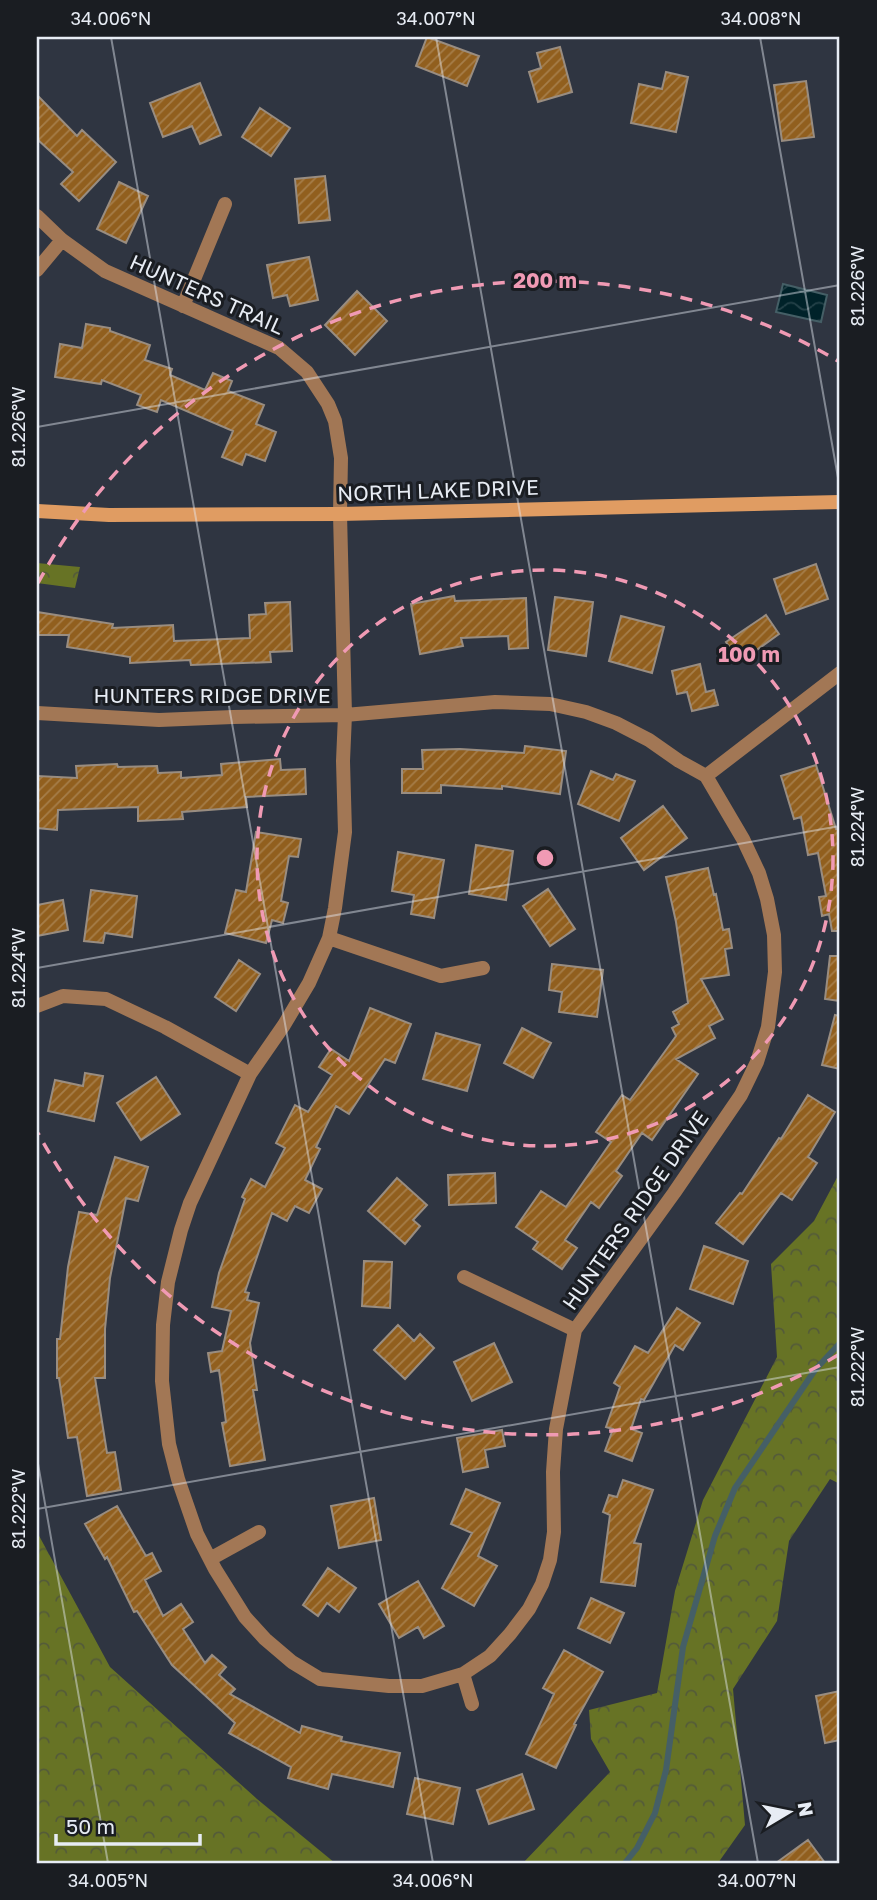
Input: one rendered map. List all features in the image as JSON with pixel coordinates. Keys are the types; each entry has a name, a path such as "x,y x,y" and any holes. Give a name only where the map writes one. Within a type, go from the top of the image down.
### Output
{"main road":[{"name":"NORTH LAKE DRIVE","path":"37,511 109,515 340,514 840,502"}],"street":[{"path":"183,306 225,204"},
{"name":"HUNTERS TRAIL","path":"37,216 62,240 106,271 262,339 294,359 313,380 335,421 341,458 340,514"},
{"path":"37,270 62,240"},
{"name":"HUNTERS RIDGE DRIVE","path":"37,713 159,720 345,715 495,702 550,704 586,712 617,723 706,776 743,839 759,873 774,935 775,972 768,1027 757,1062 741,1095 575,1329 556,1429 553,1472 554,1532 550,1560 542,1584 529,1609 510,1634 490,1656 463,1674 422,1686 389,1686 320,1679 292,1662 265,1639 245,1617 197,1534 181,1490 169,1444 162,1381 163,1325 168,1282 187,1212 250,1074 284,1026 309,983 329,938 345,832 345,715 340,514"},
{"path":"706,776 840,673"},
{"path":"329,938 441,976 483,968"},
{"path":"37,1006 63,996 106,999 165,1027 250,1074"},
{"path":"464,1277 575,1329"},
{"path":"210,1559 259,1532"},
{"path":"463,1674 472,1704"}],"green space":[{"path":"37,563 80,567 75,588 37,583"},
{"path":"840,1172 840,1484 830,1479 789,1541 777,1621 733,1689 745,1825 718,1863 523,1863 610,1772 591,1739 589,1710 657,1693 675,1591 703,1500 777,1357 771,1264 814,1221"},
{"path":"37,1532 110,1667 257,1799 335,1863 37,1863"}],"water":[{"path":"783,284 827,295 821,322 776,312"}],"building":[{"path":"427,37 479,56 467,86 416,66"},
{"path":"560,47 572,92 538,102 529,72 541,68 537,53"},
{"path":"666,72 688,77 676,132 631,123 639,84 662,89"},
{"path":"806,81 814,137 782,141 774,85"},
{"path":"200,83 221,135 200,144 192,126 163,137 150,103"},
{"path":"37,95 77,136 82,130 116,162 79,201 61,184 73,172 37,139"},
{"path":"260,108 290,128 271,156 242,137"},
{"path":"325,176 330,220 299,223 295,179"},
{"path":"119,182 148,196 126,243 97,229"},
{"path":"309,257 318,300 290,306 287,295 273,298 267,265"},
{"path":"357,291 387,321 355,355 325,325"},
{"path":"86,324 110,328 110,331 150,345 145,360 172,369 170,375 205,390 213,373 232,381 228,391 264,405 256,424 276,432 265,461 246,454 242,465 222,457 233,431 161,400 157,412 137,405 141,395 102,380 101,384 55,377 60,344 82,348"},
{"path":"816,564 828,599 786,614 774,579"},
{"path":"454,596 455,601 526,598 528,648 509,649 508,636 461,638 463,646 420,654 411,604"},
{"path":"555,597 593,602 586,656 548,650"},
{"path":"290,602 292,651 270,652 271,662 191,665 190,660 130,663 130,657 67,647 69,635 37,635 37,612 113,624 112,628 173,625 174,641 250,638 249,615 266,614 265,603"},
{"path":"766,615 779,634 740,662 726,642"},
{"path":"621,616 664,627 652,673 609,661"},
{"path":"700,664 706,692 714,690 718,705 692,711 687,692 677,694 672,671"},
{"path":"525,746 566,751 560,794 502,786 502,789 441,785 441,793 402,793 402,769 423,769 422,750 460,749 524,753"},
{"path":"280,759 281,770 305,769 306,794 246,797 247,807 182,812 183,819 138,821 138,807 58,810 57,830 37,828 38,776 77,778 76,766 117,764 118,767 157,766 158,773 181,772 181,778 222,775 221,764"},
{"path":"816,765 836,829 840,828 840,931 832,931 829,914 822,916 819,897 826,896 818,853 808,855 801,817 794,819 781,776"},
{"path":"591,771 613,780 616,774 635,781 619,821 578,804"},
{"path":"663,806 687,838 644,870 621,838"},
{"path":"256,832 301,839 298,857 289,856 281,901 288,903 283,923 272,920 266,943 225,933 236,890 246,892"},
{"path":"476,845 513,851 506,900 469,894"},
{"path":"398,852 444,860 434,918 411,914 414,895 392,891"},
{"path":"708,868 723,930 729,929 732,948 725,949 729,975 701,979 723,1019 709,1026 715,1038 676,1059 698,1074 652,1140 642,1133 616,1171 622,1176 599,1208 591,1202 565,1240 577,1248 562,1269 533,1249 538,1242 516,1227 541,1191 566,1207 611,1142 596,1132 622,1095 630,1100 676,1036 672,1028 679,1024 673,1012 688,1003 676,922 666,877"},
{"path":"548,889 575,929 550,946 523,906"},
{"path":"91,890 137,896 132,937 105,933 103,943 84,941"},
{"path":"63,900 68,930 37,936 37,905"},
{"path":"830,956 840,956 840,1001 825,999"},
{"path":"239,960 260,974 236,1011 215,997"},
{"path":"552,964 603,970 597,1017 559,1012 562,992 549,990"},
{"path":"370,1008 411,1024 395,1063 385,1059 349,1114 336,1106 316,1147 320,1149 305,1180 322,1189 309,1213 295,1206 287,1221 272,1213 245,1292 249,1293 247,1300 259,1303 250,1343 257,1390 253,1390 265,1460 230,1466 222,1423 226,1422 219,1370 211,1372 208,1353 222,1351 231,1311 212,1307 219,1273 245,1199 242,1197 251,1179 265,1187 285,1148 276,1143 295,1105 308,1112 332,1075 319,1067 331,1049 349,1061"},
{"path":"835,1015 840,1016 840,1069 822,1065"},
{"path":"522,1028 551,1043 533,1078 504,1063"},
{"path":"436,1033 480,1045 467,1091 423,1079"},
{"path":"85,1073 103,1076 94,1121 48,1111 55,1080 83,1086"},
{"path":"156,1077 180,1114 141,1140 117,1103"},
{"path":"808,1095 835,1112 808,1157 817,1163 792,1200 781,1193 743,1244 716,1223 740,1193 742,1194"},
{"path":"115,1157 148,1167 138,1201 126,1198 110,1278 105,1329 105,1378 95,1378 107,1453 115,1452 121,1490 87,1496 77,1437 68,1438 57,1378 57,1339 60,1339 68,1267 79,1212 97,1215"},
{"path":"495,1173 496,1203 449,1205 448,1175"},
{"path":"397,1178 427,1205 413,1220 420,1226 405,1244 368,1211"},
{"path":"704,1246 748,1261 733,1304 690,1289"},
{"path":"364,1261 392,1262 390,1308 362,1306"},
{"path":"677,1308 700,1323 683,1350 675,1345 644,1400 641,1399 631,1429 642,1433 632,1461 605,1451 613,1429 606,1427 620,1387 614,1383 635,1346 648,1353"},
{"path":"398,1325 414,1341 420,1334 434,1348 405,1379 374,1350"},
{"path":"494,1343 512,1382 472,1401 454,1362"},
{"path":"502,1430 505,1446 485,1450 488,1467 463,1472 457,1438"},
{"path":"623,1480 653,1490 634,1543 641,1544 635,1586 601,1582 610,1515 603,1512 609,1495 617,1497"},
{"path":"466,1489 500,1503 478,1556 497,1566 474,1606 442,1588 472,1533 451,1524"},
{"path":"374,1498 381,1540 339,1548 331,1506"},
{"path":"117,1506 146,1556 152,1553 161,1571 145,1580 163,1616 181,1604 193,1622 183,1629 205,1663 212,1655 226,1667 219,1675 235,1689 230,1694 300,1733 302,1726 342,1737 341,1741 400,1753 393,1787 332,1774 328,1789 288,1778 291,1767 229,1733 235,1723 172,1665 137,1611 134,1612 107,1557 105,1559 85,1524"},
{"path":"328,1568 356,1588 339,1612 327,1603 318,1616 303,1605"},
{"path":"418,1581 444,1626 424,1638 418,1627 399,1638 379,1604"},
{"path":"591,1598 624,1613 610,1643 578,1628"},
{"path":"564,1650 603,1672 574,1724 576,1725 556,1768 526,1754 554,1694 543,1688"},
{"path":"840,1691 840,1740 825,1743 816,1696"},
{"path":"522,1774 534,1809 489,1824 477,1790"},
{"path":"415,1778 460,1788 453,1824 407,1814"},
{"path":"808,1840 825,1863 776,1863"}],"waterway":[{"path":"625,1863 637,1848 655,1813 666,1770 683,1647 715,1536 735,1488 815,1370 840,1343"}]}
